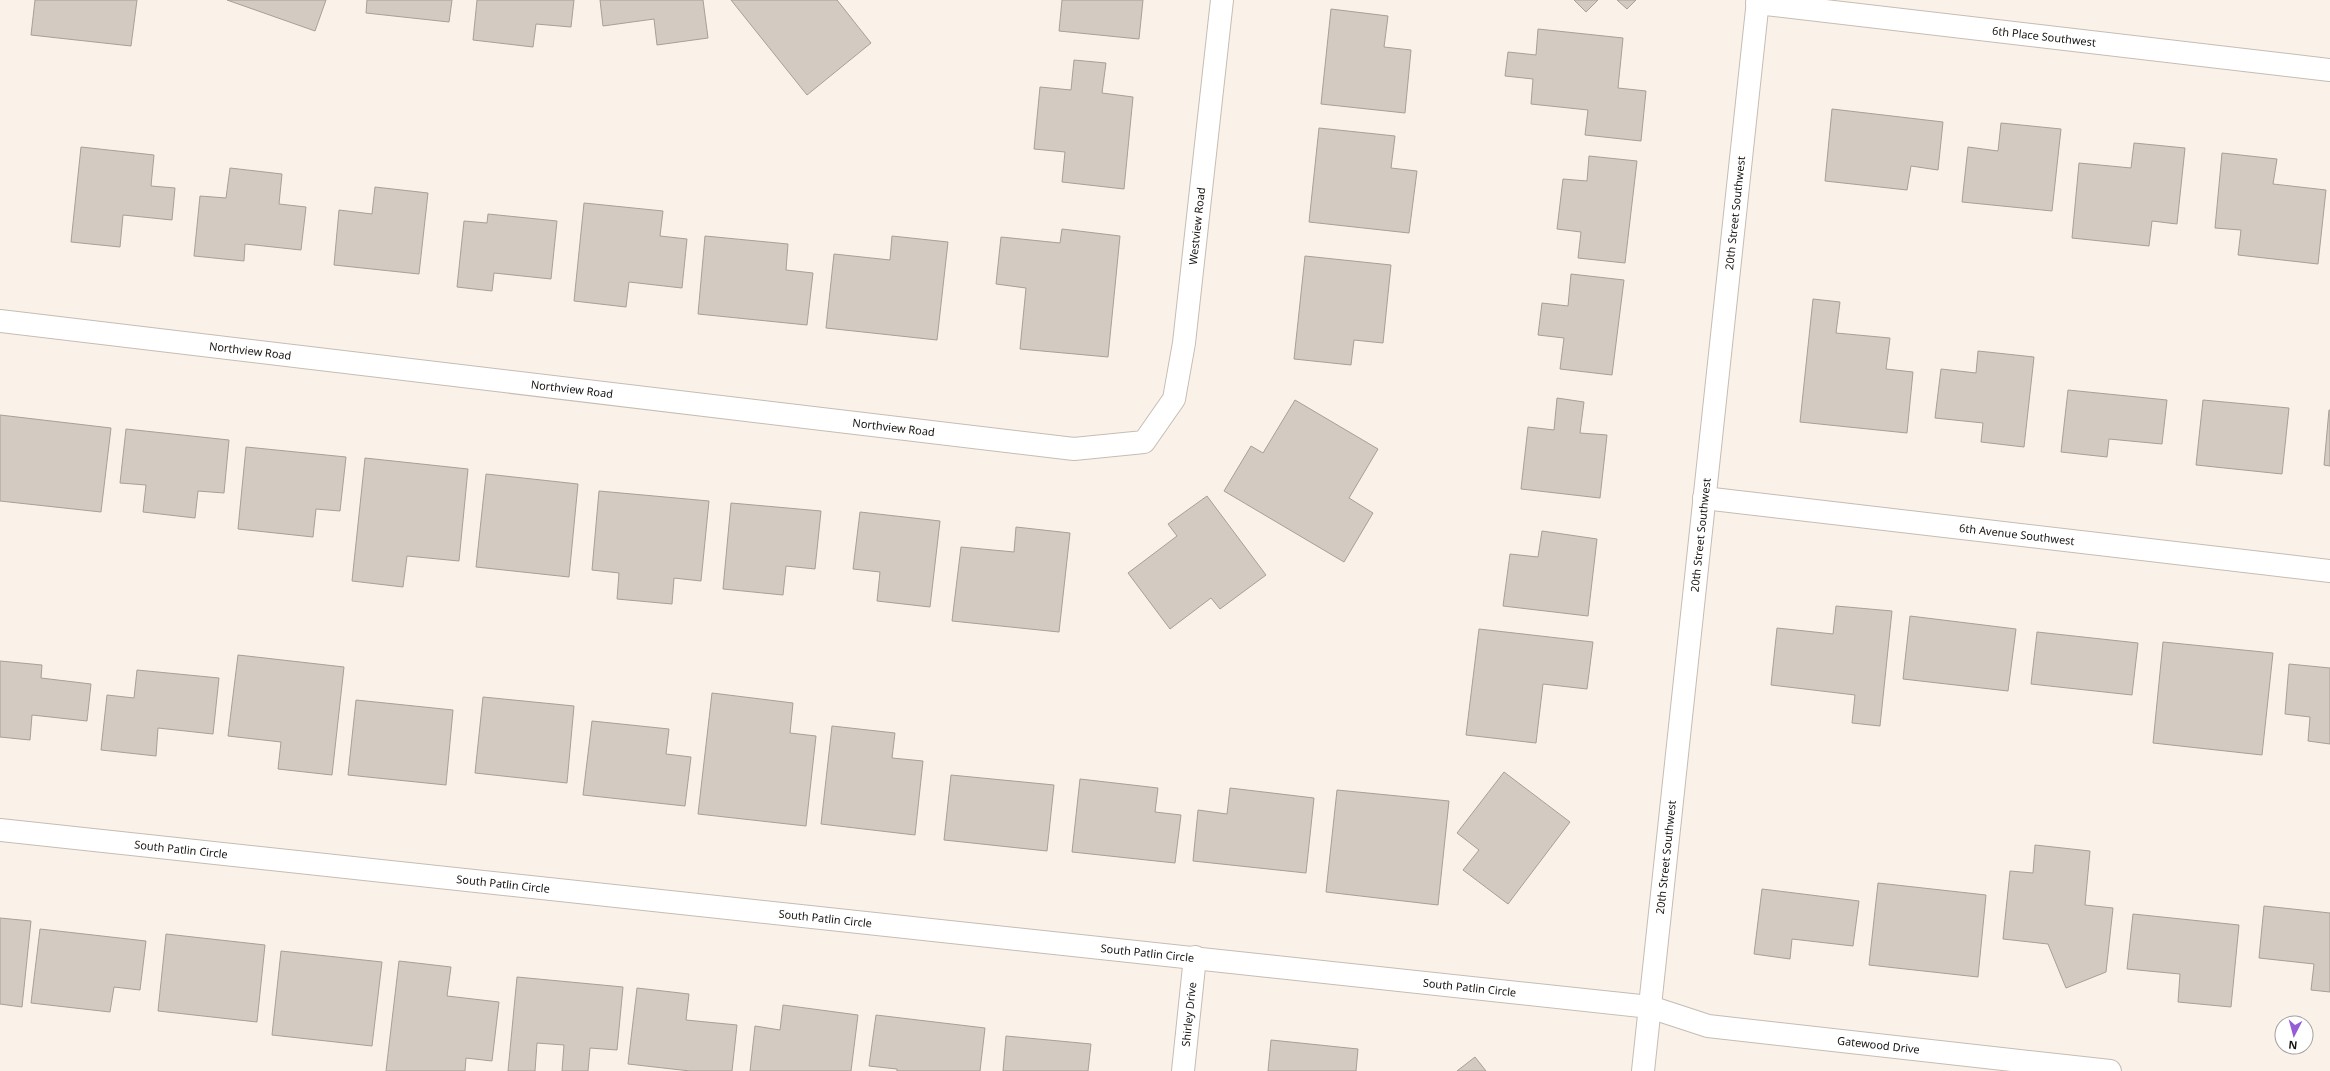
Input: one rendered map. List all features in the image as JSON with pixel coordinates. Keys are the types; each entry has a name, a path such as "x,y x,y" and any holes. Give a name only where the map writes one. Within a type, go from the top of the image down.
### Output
{"street":[{"name":"Westview Road","path":"1144,442 1174,398 1184,343 1222,0"},
{"name":"6th Place Southwest","path":"1758,2 2330,70"},
{"name":"20th Street Southwest","path":"1643,1071 1758,2"},
{"name":"Northview Road","path":"0,321 1074,449 1144,442"},
{"name":"6th Avenue Southwest","path":"1704,498 2330,571"},
{"name":"South Patlin Circle","path":"0,830 1650,1007"},
{"name":"Shirley Drive","path":"1183,1071 1195,957"},
{"name":"Gatewood Drive","path":"1650,1007 1708,1026 2110,1071"}],"building":[{"path":"35,0 137,0 131,46 31,35"},
{"path":"227,0 326,0 315,31"},
{"path":"367,0 452,0 449,22 366,13"},
{"path":"477,0 574,0 571,27 536,24 533,47 473,40"},
{"path":"600,0 703,0 708,38 657,45 654,19 603,26"},
{"path":"731,0 837,0 871,43 807,95"},
{"path":"1062,0 1143,0 1139,39 1059,31"},
{"path":"1574,0 1598,0 1586,12"},
{"path":"1617,0 1636,0 1627,9"},
{"path":"1331,9 1388,16 1384,47 1411,50 1405,113 1321,104"},
{"path":"1538,29 1623,38 1618,88 1646,91 1641,141 1585,135 1588,110 1531,104 1533,79 1505,76 1508,52 1536,55"},
{"path":"1074,60 1106,63 1102,93 1133,97 1124,189 1062,182 1065,152 1034,149 1040,87 1071,90"},
{"path":"1832,109 1943,122 1938,170 1911,166 1907,190 1825,181"},
{"path":"2001,123 2061,129 2052,211 1962,202 1968,147 1998,151"},
{"path":"1319,128 1395,136 1391,168 1417,171 1409,233 1309,222"},
{"path":"2134,143 2185,148 2177,224 2152,221 2149,246 2072,238 2079,163 2131,168"},
{"path":"81,147 154,155 151,186 175,188 172,220 123,215 120,247 71,242"},
{"path":"2222,153 2277,159 2273,184 2326,190 2318,264 2238,255 2241,230 2215,228"},
{"path":"1589,156 1637,161 1625,263 1578,258 1581,232 1557,229 1563,179 1587,181"},
{"path":"230,168 282,174 279,204 306,207 301,250 245,244 244,261 194,256 200,196 226,198"},
{"path":"375,187 428,193 419,274 334,265 339,210 372,214"},
{"path":"584,203 663,211 660,236 687,239 682,288 629,282 626,307 574,301"},
{"path":"488,214 557,221 551,279 494,273 492,291 457,287 464,221 487,223"},
{"path":"1062,229 1120,236 1108,357 1020,349 1026,288 996,284 1001,237 1060,243"},
{"path":"705,236 788,244 786,270 813,273 807,325 698,314"},
{"path":"892,236 948,242 937,340 826,328 834,254 890,260"},
{"path":"1305,256 1391,265 1383,343 1354,340 1351,365 1294,359"},
{"path":"1571,274 1624,280 1612,375 1560,369 1564,338 1538,335 1542,303 1568,306"},
{"path":"1813,299 1840,302 1836,333 1890,338 1886,369 1913,372 1907,433 1800,422"},
{"path":"1978,351 2034,357 2024,447 1981,442 1983,423 1935,418 1941,369 1976,373"},
{"path":"2068,390 2167,400 2162,444 2109,439 2107,457 2061,452"},
{"path":"1557,398 1584,402 1580,433 1607,435 1600,498 1521,489 1528,427 1554,430"},
{"path":"1295,400 1378,449 1349,498 1373,513 1344,562 1224,491 1251,446 1263,453"},
{"path":"2203,400 2289,408 2282,474 2196,465"},
{"path":"2330,410 2330,466 2324,465"},
{"path":"0,415 111,428 101,512 0,501"},
{"path":"126,429 229,440 224,493 198,491 195,518 143,512 146,485 120,483"},
{"path":"246,447 346,457 340,511 316,509 313,537 238,529"},
{"path":"365,458 468,469 459,561 407,556 403,587 352,581"},
{"path":"486,474 578,484 569,577 476,567"},
{"path":"599,491 709,501 701,581 674,578 672,604 617,599 619,573 592,570"},
{"path":"1207,496 1266,575 1220,609 1211,598 1170,629 1128,573 1177,536 1168,524"},
{"path":"731,503 821,511 815,569 786,566 783,595 723,589"},
{"path":"860,512 940,521 930,607 877,601 880,572 853,569"},
{"path":"1016,527 1070,533 1059,632 952,621 961,547 1014,552"},
{"path":"1542,531 1597,539 1588,616 1503,606 1510,554 1538,557"},
{"path":"1836,606 1892,611 1880,726 1852,723 1855,695 1771,685 1777,628 1833,634"},
{"path":"1910,616 2016,629 2008,691 1903,679"},
{"path":"1479,629 1593,642 1587,689 1543,684 1536,743 1466,735"},
{"path":"2037,632 2138,643 2132,695 2031,684"},
{"path":"2163,642 2273,653 2262,755 2153,743"},
{"path":"238,655 344,667 332,775 278,769 281,742 228,736"},
{"path":"0,661 42,665 41,678 91,684 87,721 32,715 30,740 0,737"},
{"path":"2289,664 2330,668 2330,744 2308,741 2310,717 2285,714"},
{"path":"137,670 219,678 213,734 158,728 156,756 101,750 107,695 134,698"},
{"path":"712,693 793,703 790,733 816,736 806,826 698,814"},
{"path":"483,697 574,706 567,783 475,773"},
{"path":"356,700 453,710 446,785 348,775"},
{"path":"592,721 669,729 666,754 691,757 685,806 583,795"},
{"path":"832,726 895,733 892,758 923,761 915,835 821,824"},
{"path":"1504,772 1570,822 1508,904 1463,870 1479,850 1457,833"},
{"path":"951,775 1054,785 1047,851 944,840"},
{"path":"1080,779 1158,788 1155,812 1181,815 1175,863 1072,852"},
{"path":"1230,788 1314,798 1306,873 1193,861 1198,810 1227,814"},
{"path":"1337,790 1449,801 1438,905 1326,892"},
{"path":"2035,845 2090,851 2085,905 2113,908 2106,972 2066,988 2048,944 2003,939 2010,871 2033,873"},
{"path":"1878,883 1986,895 1978,977 1869,965"},
{"path":"1762,889 1859,901 1853,946 1792,939 1790,959 1754,954"},
{"path":"2264,906 2330,913 2330,992 2311,990 2314,964 2259,958"},
{"path":"2133,914 2239,925 2231,1007 2178,1002 2180,974 2127,969"},
{"path":"0,918 31,921 22,1007 0,1004"},
{"path":"40,929 146,941 140,990 114,987 110,1012 31,1003"},
{"path":"166,934 265,945 257,1022 158,1011"},
{"path":"281,951 382,962 372,1046 272,1035"},
{"path":"399,961 451,967 447,996 499,1002 492,1061 466,1058 465,1071 386,1071"},
{"path":"517,977 623,987 617,1050 590,1048 588,1071 562,1071 564,1045 537,1043 535,1071 508,1071"},
{"path":"637,988 689,994 686,1020 737,1025 732,1071 690,1071 628,1064"},
{"path":"783,1005 858,1015 851,1071 750,1071 755,1026 780,1030"},
{"path":"876,1015 985,1028 980,1071 897,1071 897,1069 869,1066"},
{"path":"1006,1036 1091,1044 1088,1071 1003,1071"},
{"path":"1271,1040 1358,1049 1356,1071 1268,1071"},
{"path":"1475,1057 1486,1071 1457,1071"}]}
